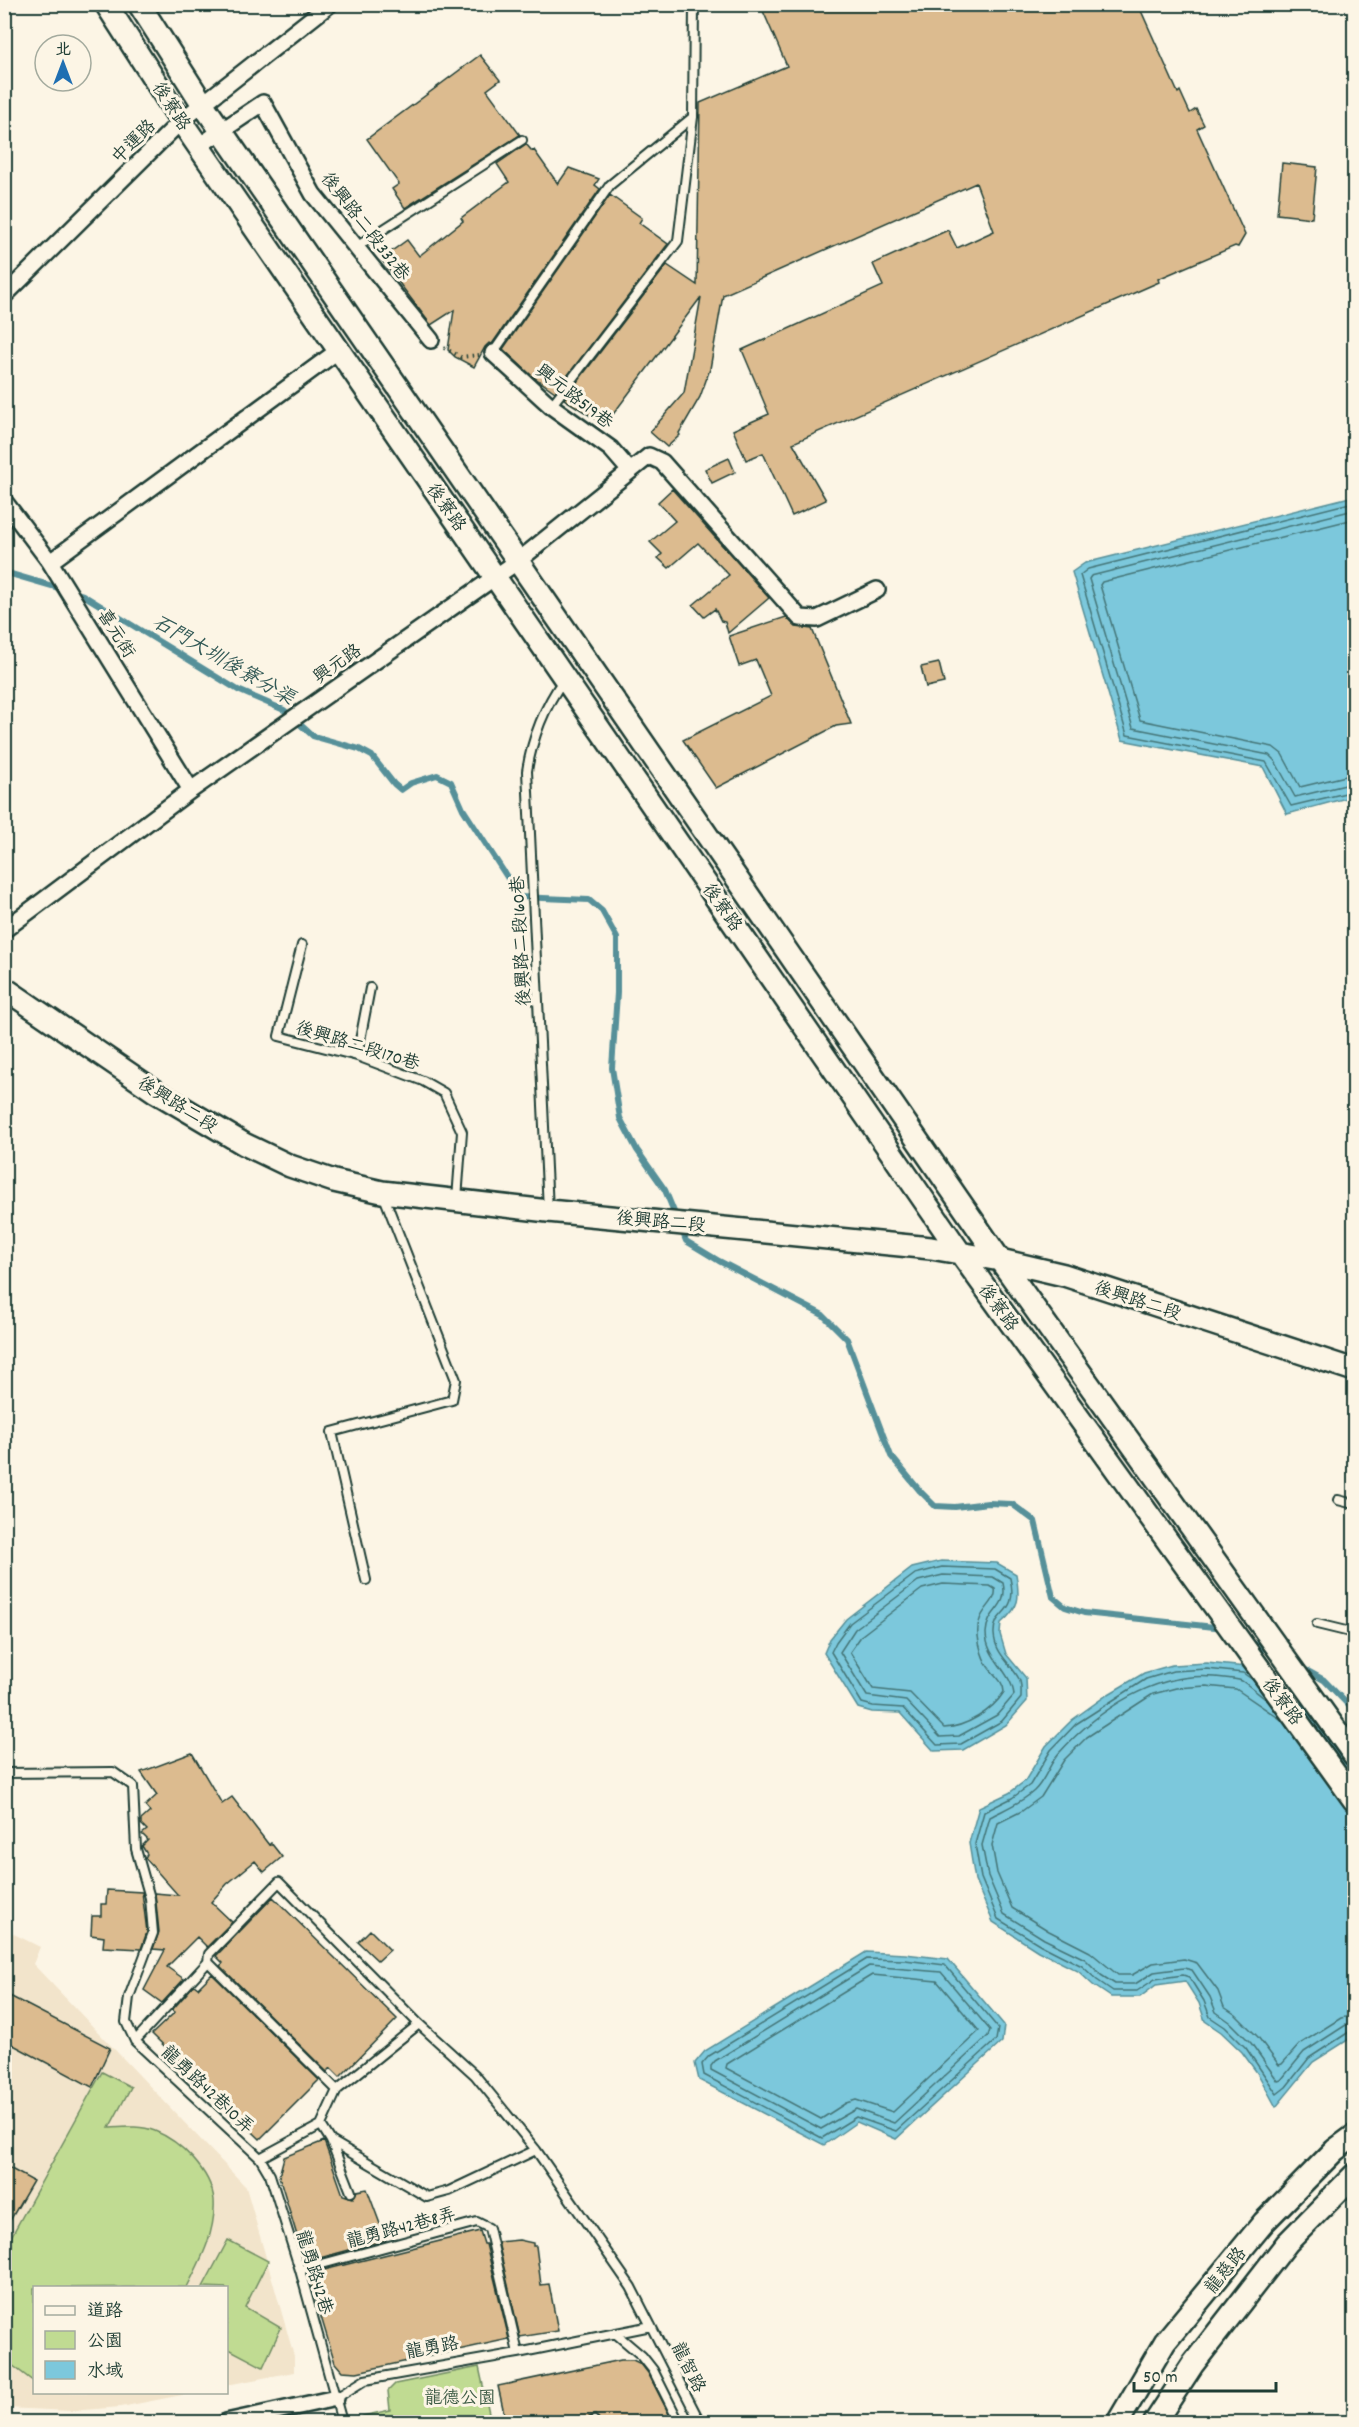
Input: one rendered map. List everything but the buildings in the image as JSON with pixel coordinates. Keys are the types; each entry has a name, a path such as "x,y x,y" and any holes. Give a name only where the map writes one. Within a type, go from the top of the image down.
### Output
{"street":[{"name":"後寮路","path":"106,4 181,121 961,1254 1354,1800"},
{"name":"後寮路","path":"139,4 221,131 1000,1260 1354,1755"},
{"name":"中運路","path":"4,296 181,121 330,4"},
{"name":"後興路二段332巷","path":"199,147 263,103 313,194 430,340"},
{"path":"50,562 339,350"},
{"name":"興元路519巷","path":"493,354 551,406 611,449 630,471"},
{"name":"興元路","path":"4,930 191,790 518,561 649,456 662,462 800,618 817,619 877,590"},
{"name":"喜元街","path":"4,501 50,562 191,790"},
{"name":"後興路二段","path":"6,990 156,1092 244,1144 290,1166 334,1181 382,1192 548,1211 931,1248 1000,1260 1064,1275 1354,1370"},
{"name":"龍慈路","path":"1118,2422 1165,2342 1264,2222 1335,2150 1354,2136"},
{"name":"龍慈路","path":"1155,2422 1193,2364 1287,2243 1354,2175"},
{"path":"1148,2373 1176,2390"},
{"name":"龍勇路","path":"235,2422 336,2398"}],"lane":[{"path":"551,406 678,241 693,117 694,4"},
{"path":"493,354 610,185 693,117"},
{"path":"356,247 522,141"},
{"name":"後興路二段160巷","path":"548,1211 527,771 531,746 555,692 565,678"},
{"name":"後興路二段170巷","path":"303,945 279,1036 357,1056 423,1080 444,1094 462,1132 457,1200"},
{"path":"357,1056 370,988"},
{"path":"4,1064 6,990"},
{"path":"366,1580 332,1432 452,1400 456,1380 382,1192"},
{"path":"1338,1500 1354,1504"},
{"path":"1317,1624 1354,1633"},
{"path":"4,1773 113,1772 133,1786 136,1850 150,1898 153,1933 129,1997 126,2022 135,2041 208,1962 337,2090"},
{"name":"龍智路","path":"208,1962 209,1954 279,1882 419,2024 475,2075 536,2150 631,2288 700,2422"},
{"path":"260,2158 321,2125 337,2090 419,2024"},
{"name":"龍勇路42巷10弄","path":"135,2041 260,2158"},
{"path":"321,2125 331,2141 351,2192"},
{"path":"331,2141 427,2197 449,2191 536,2150"},
{"name":"龍勇路42巷","path":"260,2158 270,2175 300,2270 342,2422"},
{"name":"龍勇路42巷8弄","path":"300,2270 477,2222 489,2228 518,2353"},
{"name":"龍勇路","path":"336,2398 365,2380 518,2353 651,2326"},
{"path":"615,2333 642,2356 654,2370 679,2422"}],"path":[{"path":"430,340 461,357 493,354"}],"shaded area":[{"path":"4,1929 40,1947 33,1964 246,2187 294,2356 294,2372 228,2385 228,2286 33,2286 33,2394 187,2394 121,2407 71,2411 5,2408"}],"green space":[{"path":"102,2072 131,2087 109,2128 144,2128 165,2136 193,2158 212,2189 213,2223 202,2256 187,2286 33,2286 33,2381 5,2357 5,2248"},
{"path":"228,2240 268,2261 245,2307 281,2328 263,2367 228,2349 228,2286 204,2286"},
{"name":"龍德公園","path":"479,2367 491,2422 359,2422 363,2416 390,2410 388,2391 395,2384"}],"water":[{"path":"1354,496 1354,796 1287,814 1263,767 1122,740 1072,572 1085,563"},
{"path":"941,1561 997,1563 1016,1574 1017,1582 1017,1601 1012,1612 1001,1623 1000,1634 1006,1654 1026,1678 1027,1701 1006,1725 963,1750 934,1751 900,1713 872,1712 858,1708 824,1653 830,1639 846,1619 912,1568"},
{"path":"1207,1663 1246,1667 1288,1700 1331,1712 1354,1758 1354,2036 1313,2062 1276,2107 1258,2074 1242,2052 1221,2032 1205,2021 1199,2003 1185,1981 1156,1985 1140,1997 1111,1997 1078,1971 1038,1951 993,1922 975,1880 969,1843 979,1807 1009,1793 1025,1781 1046,1746 1072,1720 1107,1695 1144,1673 1172,1665"},
{"path":"866,1952 948,1959 1004,2025 1002,2042 896,2139 857,2122 824,2145 699,2080 695,2063 705,2051"}],"waterway":[{"name":"石門大圳後寮分渠","path":"4,572 83,595 238,690 284,710 313,736 359,749 372,756 401,790 411,783 437,775 451,782 463,809 520,897 589,900 602,911 617,938 617,993 612,1068 620,1118 637,1150 665,1190 677,1219"},
{"name":"石門大圳後寮分渠","path":"681,1228 686,1241 719,1261 823,1315 847,1339 891,1456 935,1506 1012,1504 1035,1521 1053,1597 1065,1607 1084,1613 1224,1628"},
{"name":"石門大圳後寮分渠","path":"1249,1641 1271,1652"},
{"name":"石門大圳後寮分渠","path":"1302,1668 1324,1680 1354,1711"}]}
